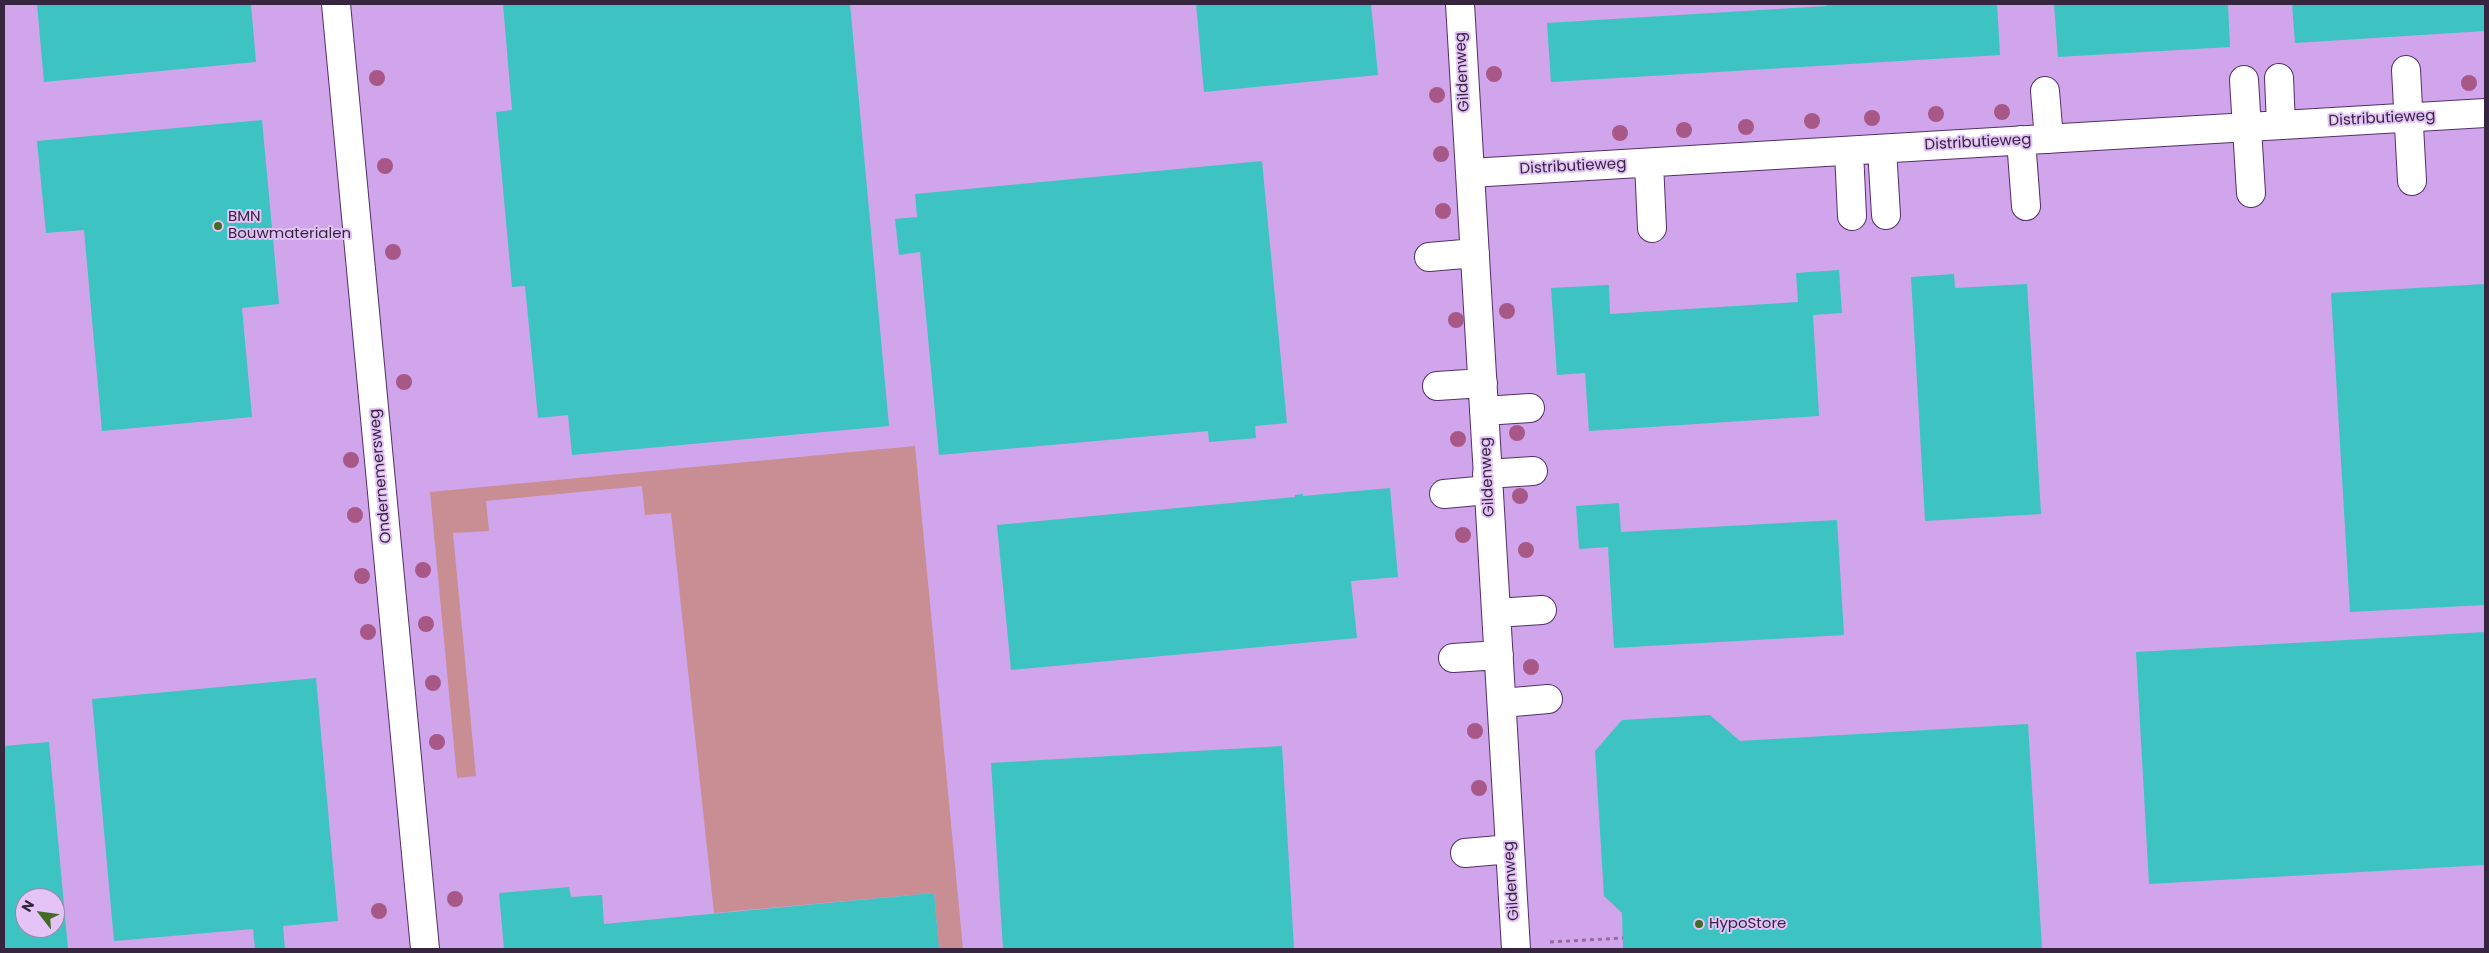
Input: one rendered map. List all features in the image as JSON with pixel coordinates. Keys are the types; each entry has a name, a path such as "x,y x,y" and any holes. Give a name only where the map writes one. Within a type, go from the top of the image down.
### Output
{"street":[{"name":"Ondernemersweg","path":"336,4 425,949"},
{"name":"Gildenweg","path":"1460,4 1516,949"},
{"path":"2406,70 2412,181"},
{"path":"2279,78 2281,125"},
{"path":"2244,80 2251,193"},
{"path":"2045,91 2049,139"},
{"name":"Distributieweg","path":"1470,174 2485,113"},
{"path":"2021,140 2026,206"},
{"path":"1882,149 1886,215"},
{"path":"1849,151 1852,216"},
{"path":"1649,163 1652,228"},
{"path":"1429,257 1474,253"},
{"path":"1436,386 1483,383"},
{"path":"1484,411 1530,408"},
{"path":"1444,494 1534,471"},
{"path":"1496,613 1542,610"},
{"path":"1453,658 1499,654"},
{"path":"1502,703 1548,699"},
{"path":"1465,854 1510,850"}],"path":[{"path":"1547,942 1623,938"}],"shaded area":[{"path":"4,4 2485,4 2485,949 4,949"},
{"path":"915,446 963,949 939,949 934,893 714,913 671,513 645,515 642,486 486,501 489,531 453,533 476,776 457,778 430,492"}],"building":[{"path":"37,4 251,4 256,62 44,82"},
{"path":"503,4 850,4 889,426 572,455 568,415 538,418 525,286 512,287 496,112 512,110"},
{"path":"1196,4 1371,4 1378,75 1204,92"},
{"path":"1826,4 1997,4 2000,55 1551,82 1547,23 1827,6"},
{"path":"2054,4 2228,4 2230,47 2058,57"},
{"path":"2292,4 2485,4 2485,31 2295,43"},
{"path":"262,120 279,304 242,308 252,417 102,431 84,230 46,233 37,141"},
{"path":"1262,161 1287,423 1255,426 1256,438 1209,442 1208,431 939,455 920,252 899,255 895,219 917,217 915,194"},
{"path":"1839,270 1842,313 1813,315 1819,416 1589,431 1585,373 1557,375 1551,288 1609,285 1610,314 1798,302 1796,273"},
{"path":"1954,274 1955,288 2027,284 2041,514 1925,521 1911,277"},
{"path":"2485,284 2485,605 2350,612 2331,293"},
{"path":"1390,488 1398,577 1351,581 1357,638 1011,670 997,525 1295,497 1295,495 1303,494 1303,496"},
{"path":"1619,503 1621,532 1837,520 1844,635 1614,648 1608,547 1579,549 1576,506"},
{"path":"2485,632 2485,865 2149,884 2136,652"},
{"path":"316,678 338,921 283,926 285,949 255,949 253,929 114,941 92,699"},
{"path":"1710,715 1740,741 2028,724 2042,949 1623,949 1622,913 1604,896 1595,751 1622,720"},
{"path":"49,742 62,888 15,888 15,938 65,938 65,916 68,949 4,949 4,746"},
{"path":"1282,746 1294,949 1003,949 991,763"},
{"path":"569,887 571,897 602,895 604,924 934,893 939,949 504,949 499,893"}],"place":[{"name":"BMN Bouwmaterialen","path":"218,226"},
{"name":"HypoStore","path":"1699,924"}]}
